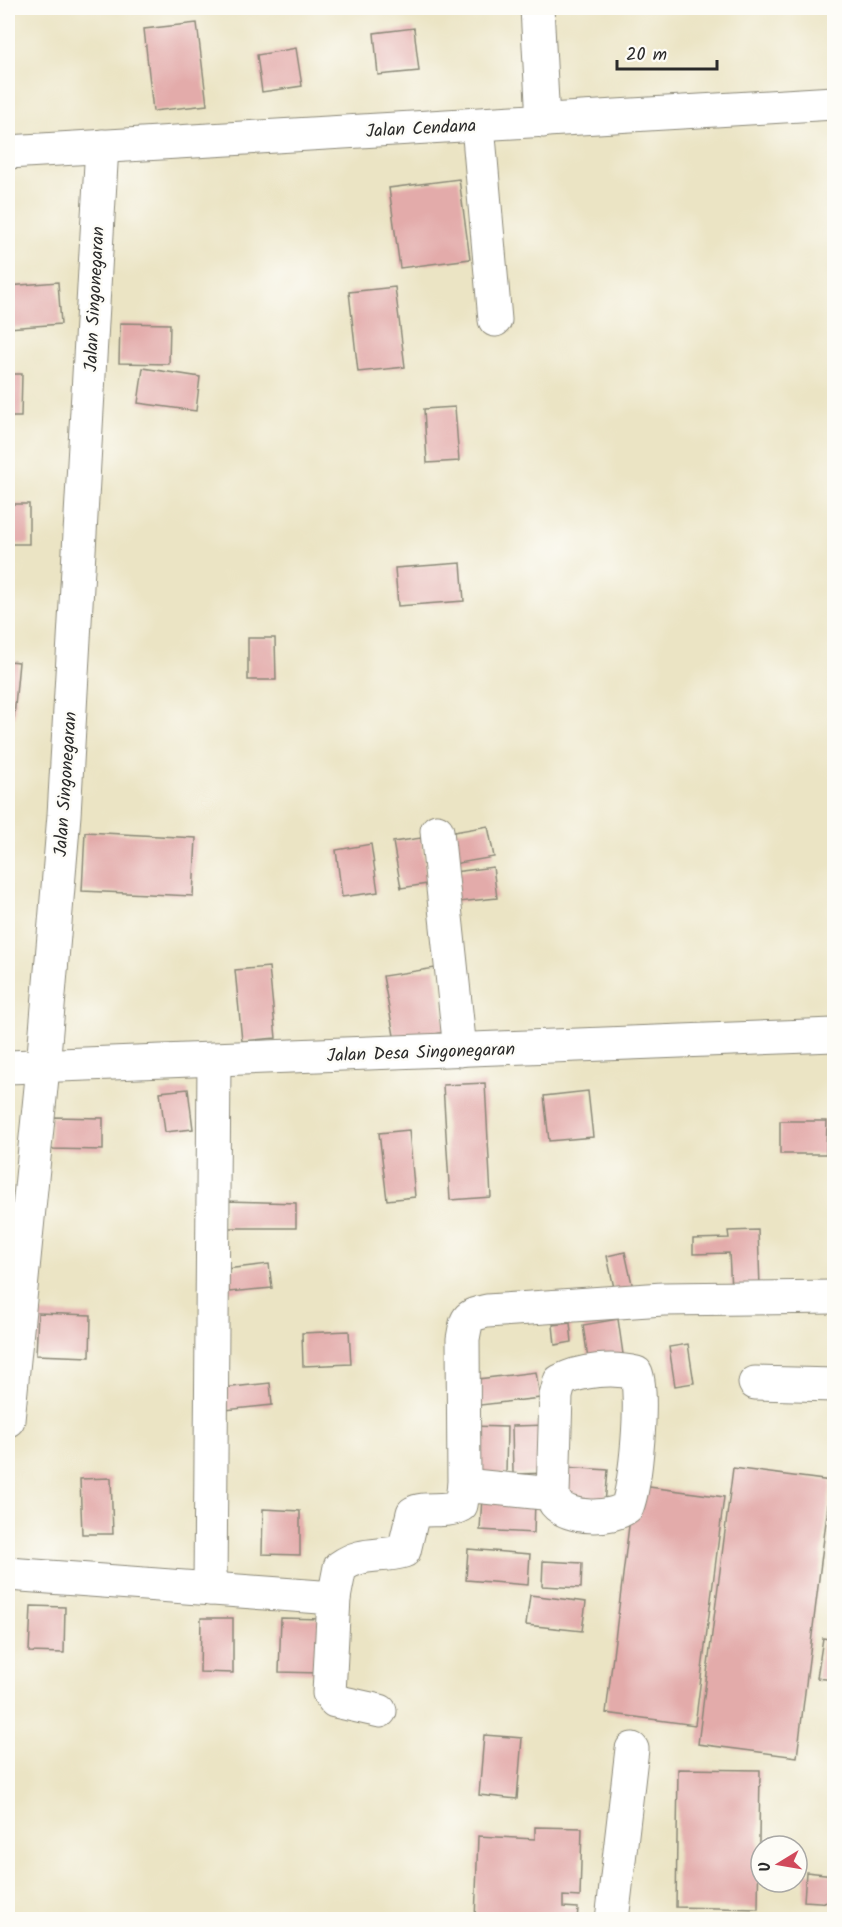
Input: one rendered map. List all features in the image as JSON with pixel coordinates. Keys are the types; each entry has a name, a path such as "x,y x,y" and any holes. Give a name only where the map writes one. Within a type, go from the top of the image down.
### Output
{"street":[{"path":"537,8 543,121"},
{"name":"Jalan Cendana","path":"8,152 834,103"},
{"path":"478,125 495,320"},
{"name":"Jalan Singonegaran","path":"8,1420 43,1067 64,815 102,146"},
{"path":"437,831 460,1050"},
{"name":"Jalan Desa Singonegaran","path":"8,1067 834,1035"},
{"path":"210,1589 214,1060"},
{"path":"380,1711 335,1701 329,1693 334,1598 340,1567 361,1556 393,1555 404,1551 413,1514 418,1510 453,1509 461,1505 464,1485 463,1339 466,1319 472,1314 487,1311 663,1299 834,1297"},
{"path":"626,1370 636,1373 640,1389 639,1419 627,1507 609,1515 569,1513 555,1503 553,1494 556,1396 560,1381 580,1373 626,1370"},
{"path":"755,1383 834,1385"},
{"path":"464,1485 553,1494"},
{"path":"8,1574 334,1598"},
{"path":"612,1920 632,1749"}],"building":[{"path":"197,23 207,105 153,111 144,29"},
{"path":"414,28 419,71 378,75 374,33"},
{"path":"296,48 302,86 262,92 257,55"},
{"path":"459,179 470,259 400,268 389,188"},
{"path":"58,282 61,324 8,328 8,286"},
{"path":"395,287 405,367 358,372 349,292"},
{"path":"120,323 170,324 169,364 119,363"},
{"path":"143,368 200,377 196,411 138,403"},
{"path":"8,374 22,374 21,417 8,417"},
{"path":"455,407 459,461 427,463 424,409"},
{"path":"8,504 29,504 29,544 8,544"},
{"path":"461,563 464,601 398,606 395,568"},
{"path":"8,593 11,593 9,626 8,626"},
{"path":"248,638 275,638 276,680 248,680"},
{"path":"8,661 19,662 14,717 8,716"},
{"path":"488,826 494,857 448,865 442,834"},
{"path":"85,832 196,838 193,896 82,891"},
{"path":"421,838 427,884 401,888 393,842"},
{"path":"371,844 378,892 342,897 336,850"},
{"path":"493,867 497,898 449,903 446,873"},
{"path":"269,967 276,1038 242,1041 235,970"},
{"path":"435,968 446,1032 395,1041 383,976"},
{"path":"485,1083 491,1197 450,1200 443,1085"},
{"path":"188,1089 193,1129 165,1132 160,1092"},
{"path":"588,1091 593,1137 549,1141 544,1096"},
{"path":"51,1117 103,1118 103,1150 50,1149"},
{"path":"780,1121 827,1121 826,1154 780,1154"},
{"path":"409,1130 415,1197 387,1200 379,1133"},
{"path":"225,1201 296,1203 296,1228 225,1228"},
{"path":"758,1230 760,1287 731,1289 729,1253 693,1254 693,1239 729,1238 728,1231"},
{"path":"625,1252 634,1293 616,1297 607,1256"},
{"path":"269,1264 272,1288 229,1292 226,1269"},
{"path":"38,1313 91,1315 90,1357 36,1355"},
{"path":"618,1319 624,1361 589,1366 583,1325"},
{"path":"570,1323 572,1342 555,1345 553,1325"},
{"path":"349,1331 351,1364 303,1366 302,1333"},
{"path":"688,1344 694,1383 675,1386 669,1347"},
{"path":"536,1372 540,1398 472,1406 470,1380"},
{"path":"270,1383 272,1405 225,1410 223,1388"},
{"path":"550,1425 550,1473 513,1474 512,1426"},
{"path":"471,1426 507,1427 506,1474 470,1473"},
{"path":"564,1467 608,1470 605,1504 562,1500"},
{"path":"733,1468 831,1481 797,1757 698,1744"},
{"path":"111,1478 113,1534 82,1534 80,1479"},
{"path":"634,1485 724,1497 695,1725 606,1713"},
{"path":"482,1497 535,1500 534,1533 480,1530"},
{"path":"263,1509 300,1511 300,1555 262,1554"},
{"path":"468,1549 530,1554 528,1585 466,1580"},
{"path":"543,1561 582,1563 581,1588 542,1586"},
{"path":"530,1595 586,1602 582,1631 526,1625"},
{"path":"31,1606 65,1607 64,1653 29,1652"},
{"path":"201,1618 233,1618 233,1673 200,1672"},
{"path":"281,1618 321,1619 319,1673 279,1672"},
{"path":"823,1638 834,1640 834,1680 817,1678"},
{"path":"484,1735 522,1738 517,1799 479,1795"},
{"path":"678,1769 760,1770 759,1834 749,1834 749,1894 758,1894 758,1909 676,1907"},
{"path":"535,1827 582,1828 580,1897 563,1896 563,1907 578,1908 577,1920 475,1920 478,1836 535,1839"},
{"path":"809,1872 834,1875 834,1903 804,1901 804,1894 809,1894"}]}
